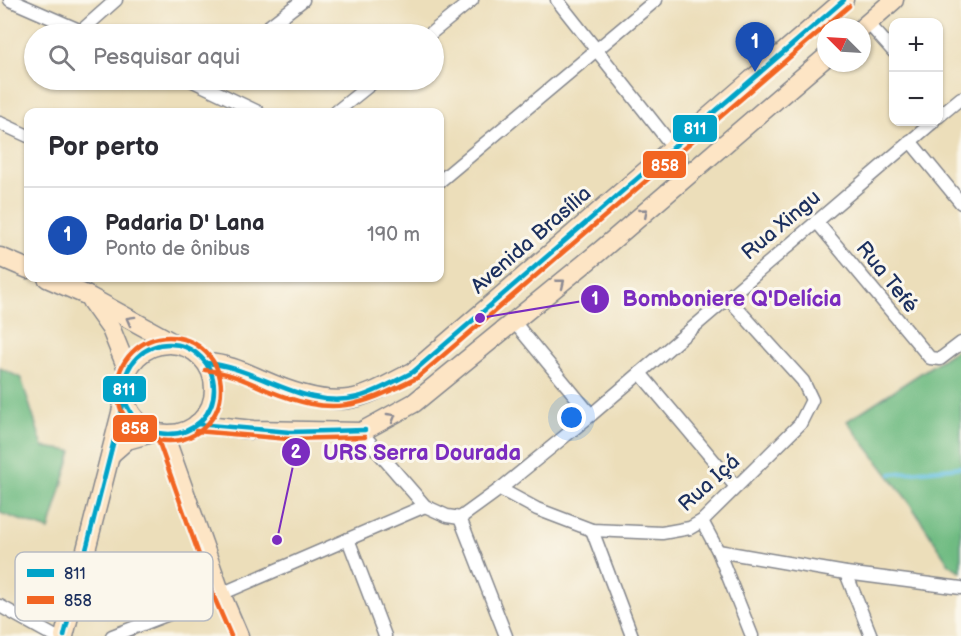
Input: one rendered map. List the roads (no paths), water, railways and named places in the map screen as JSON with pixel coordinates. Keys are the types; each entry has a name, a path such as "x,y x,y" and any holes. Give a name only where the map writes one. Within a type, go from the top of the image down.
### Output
{"street":[{"path":"10,0 64,24"},
{"path":"93,24 116,0"},
{"path":"272,24 303,0"},
{"path":"442,24 472,0"},
{"path":"557,0 681,157 682,179"},
{"path":"444,178 656,0"},
{"name":"Avenida Brasília","path":"206,363 224,364 275,385 331,399 350,399 376,390 412,372 844,0"},
{"path":"871,20 894,0"},
{"path":"871,31 889,47"},
{"path":"792,84 787,75 786,62 795,42"},
{"path":"198,424 253,430 361,432 414,403 514,322 817,64"},
{"path":"216,90 250,108"},
{"path":"341,108 364,90"},
{"path":"943,110 961,98"},
{"path":"0,123 24,134"},
{"name":"Rua Xingu","path":"460,518 500,489 591,415 928,126"},
{"path":"910,141 961,203"},
{"name":"Rua Tefé","path":"816,221 928,357 934,360 940,359 961,343"},
{"path":"0,257 24,267"},
{"path":"55,282 86,295 175,344 187,347 206,363 212,375 213,395 207,414 198,424 176,433 160,433 127,440 111,454"},
{"path":"86,295 111,329 128,371"},
{"name":"Rua Içá","path":"500,489 561,519 592,530 662,533 690,528 702,521 800,424 812,400 803,381 727,297"},
{"path":"514,322 591,415"},
{"path":"86,552 125,397 128,371 136,359 147,350 161,345 175,344"},
{"path":"640,372 736,487"},
{"path":"125,397 136,419 160,433 204,552"},
{"path":"361,432 425,506 447,516 460,518 506,636"},
{"path":"213,597 425,506"},
{"path":"702,521 718,551 752,636"},
{"path":"592,530 632,636"},
{"path":"348,539 386,636"},
{"path":"718,551 846,573 961,588"},
{"path":"846,573 872,636"},
{"path":"213,575 239,636"},
{"path":"0,606 15,614"},
{"path":"27,621 54,636"},
{"path":"64,636 68,621"},
{"path":"112,636 151,621"}],"waterway":[{"path":"891,474 961,467"}],"place":[{"name":"Padaria D' Lana","path":"755,72"},
{"name":"Bomboniere Q'Delícia","path":"480,318"},
{"name":"URS Serra Dourada","path":"277,540"}]}
